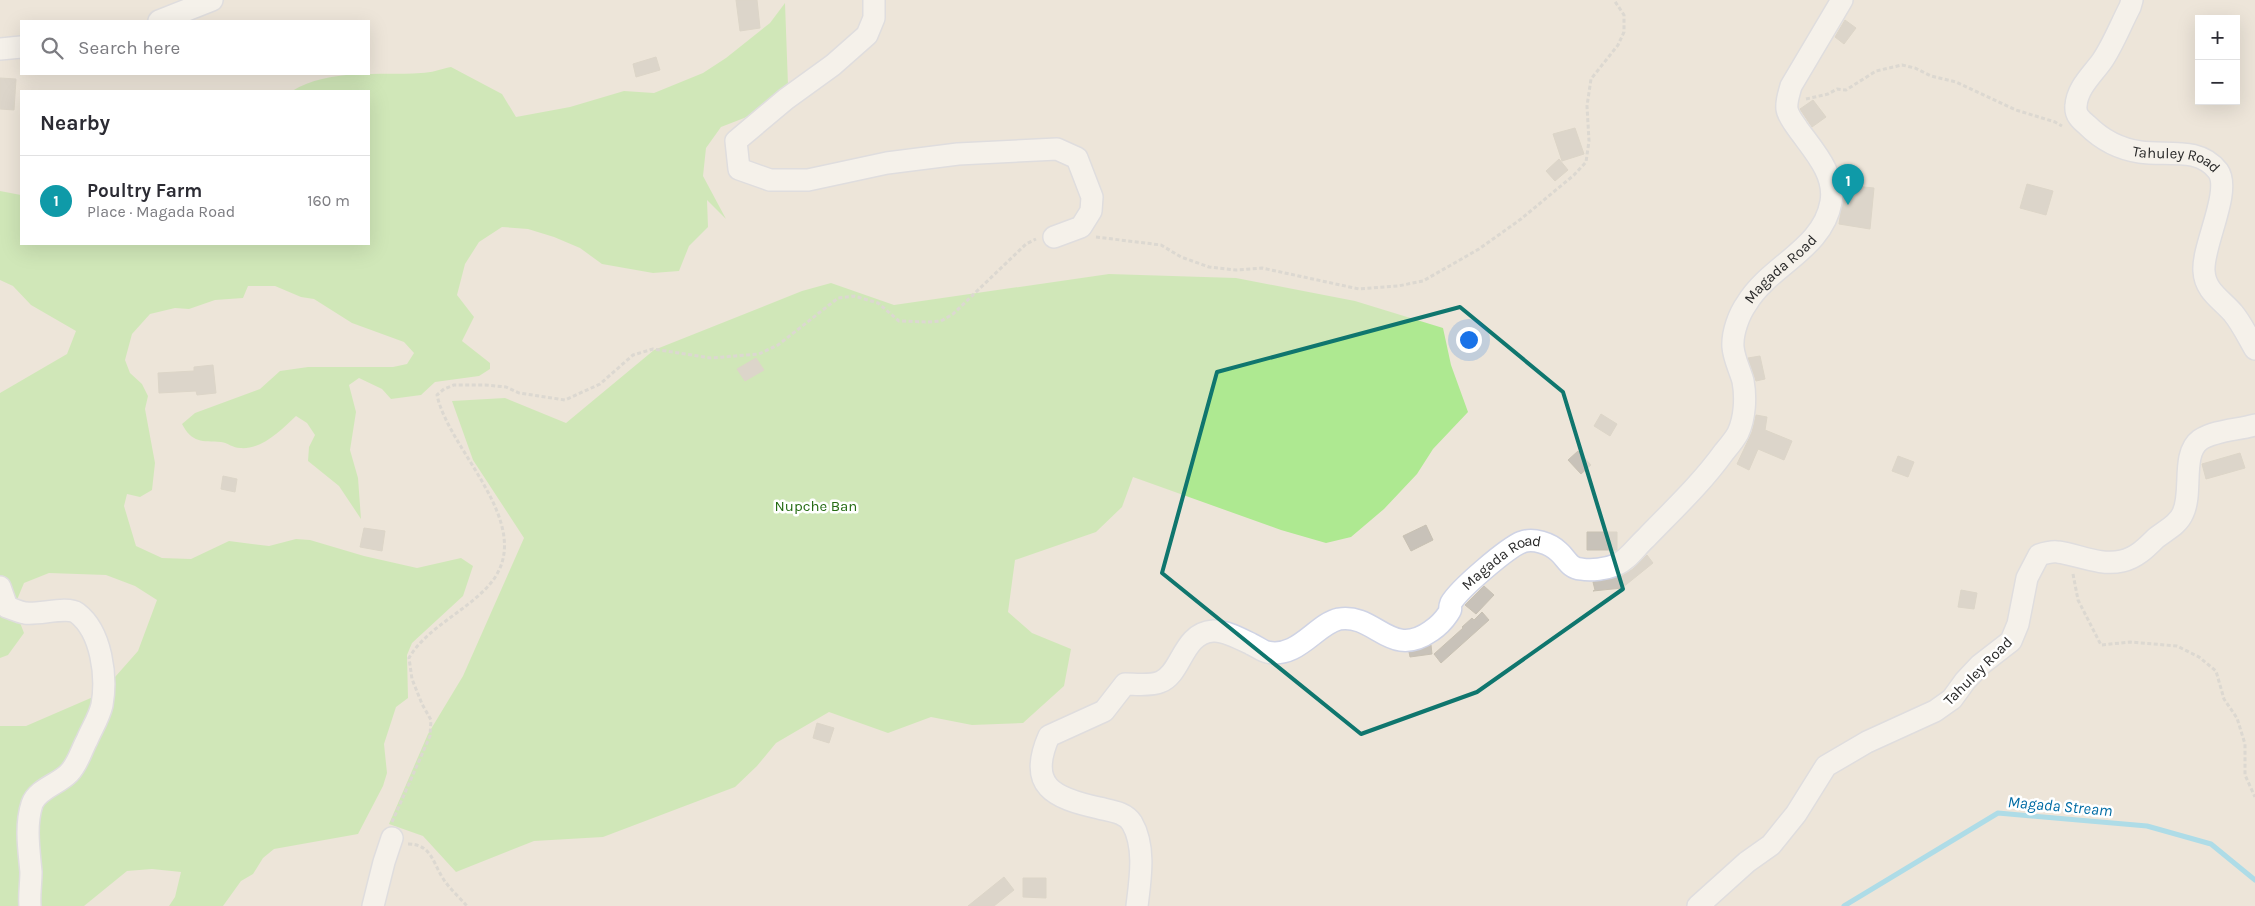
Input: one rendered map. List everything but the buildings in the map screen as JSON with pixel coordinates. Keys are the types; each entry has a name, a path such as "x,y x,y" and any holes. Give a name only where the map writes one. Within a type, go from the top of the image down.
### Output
{"street":[{"path":"162,20 212,0"},
{"path":"874,0 874,18 866,35 834,65 786,99 736,141 739,169 770,180 808,180 924,157 1010,150 1057,149 1077,158 1092,197 1091,211 1081,227 1054,237"},
{"path":"1787,112 1787,100 1791,86 1842,0"},
{"name":"Tahuley Road","path":"2132,0 2102,60 2084,82 2076,106 2078,116 2099,137 2119,146 2140,152 2193,155 2207,161 2219,173 2221,191 2218,214 2208,241 2203,268 2205,283 2233,313 2255,349"},
{"path":"0,49 20,47"},
{"name":"Magada Road","path":"1137,906 1140,857 1137,834 1131,822 1118,812 1068,799 1047,787 1040,775 1041,754 1049,736 1104,711 1125,684 1160,682 1170,675 1188,645 1203,634 1215,631 1267,652 1283,652 1308,641 1322,627 1339,619 1362,621 1390,639 1403,641 1417,638 1432,631 1449,613 1452,603 1466,588 1509,548 1525,541 1541,542 1552,547 1559,551 1568,564 1577,569 1592,570 1616,565 1630,555 1695,490 1738,432 1744,410 1744,399 1743,382 1733,346 1736,326 1742,312 1760,285 1809,244 1826,219 1832,200 1829,178 1818,155 1787,112"},
{"name":"Tahuley Road","path":"1698,906 1747,862 1771,845 1796,814 1826,766 1867,742 1935,711 1952,699 1980,665 2011,641 2018,624 2027,578 2040,555 2056,551 2105,562 2122,561 2140,553 2159,536 2172,528 2183,514 2188,496 2188,466 2192,450 2200,440 2225,431 2255,425"},
{"path":"0,587 7,607 24,613 55,613 69,610 77,613 87,624 94,636 103,672 102,705 98,719 77,762 69,774 43,791 32,802 27,844 31,873 30,906"},
{"path":"373,906 392,838"}],"path":[{"path":"1090,237 1161,245 1209,268 1236,270 1262,268 1359,288 1398,286 1423,280 1479,249 1514,224 1574,175 1586,162 1589,141 1587,106 1591,79 1618,45 1624,32 1624,15 1614,0"},
{"path":"1787,112 1806,99 1828,94 1837,89 1846,90 1876,71 1902,66 1915,68 1931,76 1956,82 2016,110 2055,122 2063,127"},
{"path":"467,906 444,879 436,861 427,851 416,844 399,843 392,838 390,829 393,818 430,736 431,720 412,679 409,658 421,643 466,607 491,583 505,556 504,537 496,512 483,481 447,424 437,395 439,392 454,385 485,385 506,387 519,393 565,400 600,384 633,355 653,349 711,358 758,354 778,345 838,298 854,296 878,303 899,321 928,322 941,320 953,314 1026,244 1043,236 1054,237"},
{"path":"2072,555 2073,581 2078,600 2101,645 2130,642 2177,646 2199,657 2216,671 2224,699 2237,718 2245,744 2245,775 2255,797"}],"highlighted area":[{"path":"1460,307 1563,392 1623,589 1477,692 1361,734 1162,573 1217,372"}],"green space":[{"path":"785,3 788,85 770,108 721,127 706,148 703,176 726,219 707,200 708,227 689,246 679,271 653,273 602,264 580,248 554,237 528,229 502,227 479,242 465,264 457,295 474,317 462,341 490,363 490,369 479,376 435,382 421,395 391,399 382,389 359,378 349,385 356,412 350,450 358,478 361,519 339,486 308,461 309,447 315,435 307,423 296,416 271,438 248,448 237,448 221,442 198,440 190,435 182,424 195,413 260,389 280,371 308,367 393,367 407,364 414,353 404,342 352,323 314,299 301,297 275,286 248,286 243,298 215,300 189,309 175,308 150,314 132,334 125,360 130,373 142,384 148,396 145,409 155,463 152,490 140,497 127,494 124,506 136,546 162,558 191,559 229,541 269,546 296,539 310,540 364,556 417,568 461,558 473,566 463,596 412,643 407,655 408,698 396,707 384,744 387,773 383,786 358,834 274,849 263,858 253,874 241,881 223,906 169,906 175,897 181,872 152,869 127,871 84,906 0,906 0,726 26,726 100,694 138,651 157,600 135,586 106,575 49,573 24,583 14,607 24,633 8,655 0,658 0,393 67,354 76,331 31,305 13,286 0,280 0,191 20,195 20,245 370,245 370,90 294,90 322,79 338,76 425,73 451,67 502,94 516,117 570,107 624,91 654,93 703,73 726,58 770,23"},
{"name":"Nupche Ban","path":"1109,274 1236,278 1355,301 1443,328 1451,365 1468,412 1433,449 1417,474 1384,509 1351,537 1326,543 1281,530 1133,477 1122,507 1096,532 1015,560 1008,612 1032,633 1071,649 1064,686 1023,723 972,725 931,717 888,733 829,712 776,743 757,766 735,787 603,837 534,841 456,872 423,836 389,824 428,734 463,676 524,538 473,460 452,401 505,398 566,423 654,350 802,291 831,283 894,305"}],"waterway":[{"name":"Magada Stream","path":"1844,906 1998,813 2147,826 2211,844 2255,880"}],"place":[{"name":"Poultry Farm","path":"1848,205"}]}
